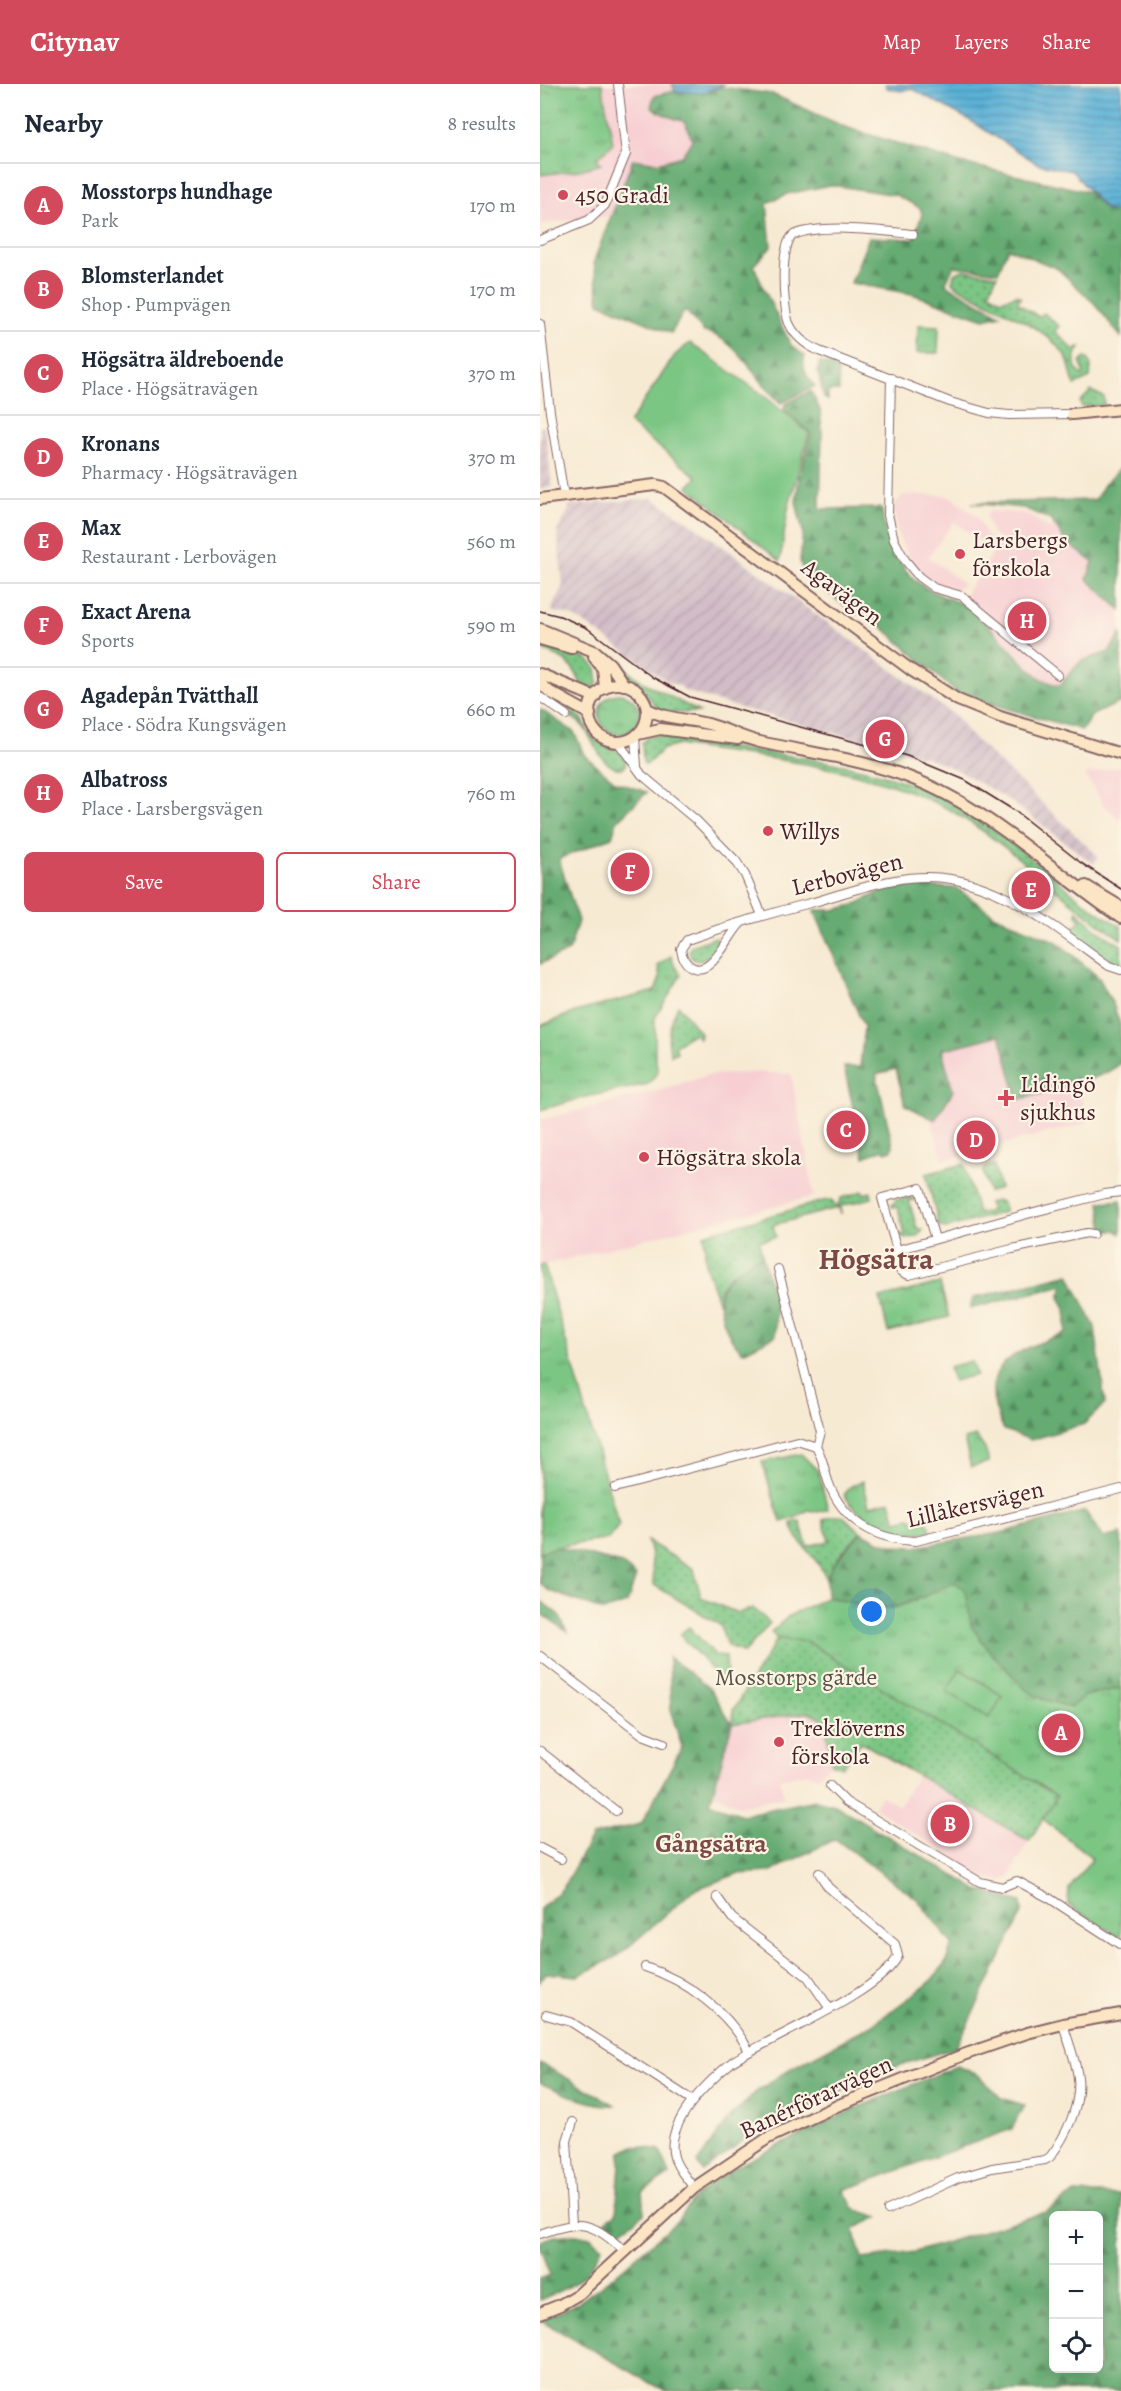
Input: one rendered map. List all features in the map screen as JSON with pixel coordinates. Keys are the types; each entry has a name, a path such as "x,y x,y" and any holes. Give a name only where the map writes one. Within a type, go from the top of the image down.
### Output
{"street":[{"path":"540,240 589,220 605,205 626,154 618,84"},
{"path":"913,234 866,230 818,230 796,234 789,238 786,245 784,276 785,311 789,323 803,342 824,354 950,402 989,413 1072,414 1121,409"},
{"path":"540,324 550,412 564,496"},
{"path":"891,378 888,515 894,540 905,560 913,571 927,583 962,596 1058,675"},
{"name":"Agavägen","path":"540,499 655,485 664,487 911,670 958,700 1000,717 1121,754"},
{"path":"540,629 596,652 610,664 624,685 640,694 647,709 646,723 636,736 637,766"},
{"path":"540,639 591,655 603,669 605,688"},
{"path":"540,674 595,697"},
{"path":"540,683 550,692 590,714"},
{"path":"624,685 605,688 595,697 590,714 594,729 600,736 618,742 642,775 696,820 736,861 746,875 762,915"},
{"path":"540,698 566,715"},
{"path":"647,709 662,716 707,724 757,741"},
{"path":"618,742 660,729 757,741 864,764 928,785 980,813 1052,865 1091,898 1121,918"},
{"path":"1052,865 1121,907"},
{"name":"Lerbovägen","path":"741,923 709,966 695,969 685,962 681,949 687,940 762,915 869,885 914,876 950,879 974,885 1027,909 1049,922 1109,966 1121,970"},
{"path":"935,1239 920,1188 882,1198 897,1250 894,1256 895,1264 902,1273 909,1275 1012,1249 1087,1233 1093,1234"},
{"path":"897,1250 1105,1194 1121,1192"},
{"name":"Lillåkersvägen","path":"778,1269 820,1431 816,1446 822,1456 829,1482 843,1508 867,1530 897,1541 929,1539 1121,1489"},
{"path":"615,1488 797,1440 816,1446"},
{"path":"540,1656 643,1735 664,1743"},
{"path":"540,1751 616,1811"},
{"path":"830,1786 846,1802 980,1882 1002,1887 1017,1881 1049,1898 1121,1945"},
{"path":"540,1848 561,1860"},
{"path":"694,2188 677,2166 672,2145 678,2124 692,2100 716,2076 749,2051 848,2000 879,1978 896,1961 898,1953 895,1944 828,1887 819,1873"},
{"path":"717,1897 732,1918 808,1977 830,2008"},
{"path":"645,1967 666,1973 719,2012 734,2027 749,2051"},
{"name":"Banérförarvägen","path":"540,2313 579,2294 694,2188 768,2138 839,2105 1027,2032 1121,2014"},
{"path":"546,2015 571,2022 692,2100"},
{"path":"888,2210 958,2178 992,2168 1045,2160 1050,2157 1073,2115 1077,2093 1078,2076 1063,2024"},
{"path":"572,2225 567,2141 573,2122"},
{"path":"540,2234 572,2225 591,2226 602,2232 626,2253"}],"shaded area":[{"path":"602,84 672,84 675,91 654,96 650,109 685,122 692,140 682,156 658,163 633,159 610,216 540,224 540,175 580,170 601,164 597,158 613,143"},
{"path":"540,427 545,427 552,487 540,489"},
{"path":"903,495 943,495 952,498 976,515 987,536 997,544 992,550 954,522 928,557 963,583 958,590 925,577 912,562 901,542 896,526 894,505"},
{"path":"652,498 692,524 958,718 967,732 1098,856 1094,864 1009,800 961,772 929,758 685,691 680,686 668,682 583,622 567,614 553,612 552,608 563,585 557,531 569,510 568,506"},
{"path":"989,511 1025,513 1050,528 1055,528 1060,536 1093,562 1087,579 1121,610 1121,633 1109,652 1081,661 1058,686 1039,677 976,613 961,602 998,545 999,539 992,534 986,515"},
{"path":"1121,766 1121,819 1105,807 1085,775"},
{"name":"Lidingö sjukhus","path":"1003,1028 1077,1079 1087,1123 943,1160 930,1117 934,1047"},
{"name":"Högsätra skola","path":"759,1072 791,1074 814,1196 540,1266 540,1120 661,1090 708,1075"},
{"name":"Treklöverns förskola","path":"809,1712 825,1721 835,1760 818,1777 807,1773 780,1779 784,1796 740,1806 714,1794 732,1724"},
{"path":"917,1776 1029,1841 1008,1878 1002,1881 980,1876 874,1807 881,1795 899,1806"}],"green space":[{"path":"540,84 602,84 613,144 597,158 601,164 580,170 540,175 542,94"},
{"path":"721,87 772,94 845,127 957,162 1089,192 1105,209 1121,215 1121,337 1094,303 1058,269 1008,248 998,272 954,266 945,284 1001,315 984,319 912,294 851,283 869,237 914,239 922,214 920,208 896,195 831,185 787,194 767,203 771,247 754,265 791,345 805,356 805,372 815,386 781,403 736,351 715,335 704,332 685,310 671,333 599,303 594,261 633,159 658,163 682,156 692,140 685,122 651,107 654,96 675,91 703,93"},
{"path":"963,270 997,275 989,293 1001,300 1017,295 1021,297 1017,303 1039,317 1044,313 1059,326 1055,331 1073,349 1080,347 1075,358 1075,365 1082,375 1084,372 1080,362 1085,358 1089,360 1090,378 1075,385 1065,355 1043,333 955,285 952,282 954,274"},
{"path":"918,325 939,326 938,353 917,353"},
{"path":"690,343 762,394 809,433 788,509 780,561 688,487 697,477 629,423 675,355"},
{"path":"819,362 838,367 839,391 828,391 828,400 824,398 818,372"},
{"path":"811,391 820,410 822,433 820,509 882,508 890,543 902,565 910,574 928,589 977,614 1022,661 1040,678 1048,682 1059,686 1081,661 1109,652 1121,633 1121,702 1092,715 1082,730 959,695 871,617 851,610 804,575 800,561 803,532 796,502 799,478 811,433 784,410 785,404"},
{"path":"1091,391 1104,397 1104,405 1082,407 1080,402"},
{"path":"1121,467 1121,610 1087,579 1093,562 1066,542 1051,520 1024,508 972,503 1095,500 1104,485"},
{"path":"540,646 587,659 596,667 598,683 591,689 582,689 576,674 568,663 540,649"},
{"path":"610,657 643,682 699,712 679,713 659,710 644,691 614,666"},
{"path":"619,694 633,700 639,714 633,728 619,734 605,728 599,714 605,700"},
{"path":"540,709 574,732 585,756 616,782 647,792 617,821 612,837 559,859 578,921 569,951 540,964"},
{"path":"568,709 582,718 588,731 597,741 620,752 626,762 625,767 618,768 606,762 584,727 567,714"},
{"path":"660,735 840,764 923,789 987,826 1083,901 1121,926 1121,939 985,833 932,801 863,776 789,761 679,745 663,749 646,765 643,762 642,743 648,737"},
{"path":"914,886 956,888 996,916 1057,942 1074,956 1099,978 1113,1004 1120,1024 1121,1062 1103,1074 1057,1090 1018,1100 1000,1035 942,1050 953,1091 935,1120 905,1105 896,1069 876,1074 893,1146 892,1150 885,1152 884,1149 864,1157 844,1067 860,1067 864,1027 814,910 834,910 854,905 884,890"},
{"path":"1077,911 1100,932 1121,945 1121,964 1100,955 1070,932 1081,919"},
{"path":"716,937 718,942 710,955 697,961 691,958 689,951 691,946"},
{"path":"671,956 681,975 655,1018 655,1056 658,1072 648,1084 586,1097 540,1110 540,1026 575,1012 655,991 660,978 658,965"},
{"path":"678,1005 701,1034 699,1038 694,1033 675,1045 677,1052 671,1055 668,1042 669,1030"},
{"path":"964,1164 978,1214 990,1211 989,1203 998,1200 1003,1203 1005,1212 946,1228 939,1226 926,1174"},
{"path":"994,1165 1000,1188 989,1192 983,1172 986,1167"},
{"path":"863,1191 864,1194 871,1192 872,1198 841,1206 841,1214 838,1205 841,1198"},
{"path":"910,1197 916,1200 909,1201 917,1228 923,1230 918,1236 905,1239 899,1235 905,1235 898,1208 892,1205 896,1200"},
{"path":"831,1200 837,1208 773,1225 776,1237 759,1241 762,1255 729,1276 720,1289 719,1304 706,1267 704,1234"},
{"path":"1121,1200 1121,1234 1116,1230 1104,1233 1100,1202"},
{"path":"762,1255 776,1306 775,1336 743,1352 732,1340 725,1326 720,1293 728,1278"},
{"path":"544,1265 619,1525 608,1539 540,1552 540,1266"},
{"path":"1069,1274 1095,1327 1105,1404 1084,1424 1031,1440 1004,1430 995,1408 993,1390 996,1375 1003,1364 1015,1355 1066,1333 1066,1312 1060,1297 1063,1285 970,1309 973,1298"},
{"path":"940,1283 949,1317 888,1332 880,1298"},
{"path":"972,1361 976,1375 953,1381 949,1367"},
{"path":"976,1436 985,1449 989,1462 971,1467 964,1439"},
{"path":"801,1454 818,1471 828,1509 818,1512 808,1510 795,1518 781,1522 762,1462"},
{"path":"863,1481 869,1506 890,1501 896,1521 910,1518 916,1522 924,1520 929,1524 931,1532 893,1531 861,1514 844,1495 851,1486"},
{"path":"1085,1511 1103,1538 1121,1534 1121,1688 1084,1696 1071,1708 1038,1697 1025,1689 990,1652 971,1626 966,1592 921,1598 895,1608 870,1607 827,1597 826,1578 832,1566 861,1532 880,1542 914,1547 1000,1533"},
{"path":"843,1516 861,1532 841,1554 826,1578 818,1563 798,1538 791,1523 800,1521 807,1546 829,1541 823,1519"},
{"path":"647,1541 694,1569 701,1598 738,1613 753,1608 770,1623 744,1653 727,1645 720,1625 654,1585 651,1554"},
{"path":"557,1547 622,1564 636,1576 627,1603 603,1611 548,1590 540,1583 540,1552"},
{"path":"955,1582 966,1592 971,1626 990,1652 1025,1689 1038,1697 1070,1708 1084,1696 1121,1688 1121,1938 1068,1905 1069,1889 1092,1858 1043,1819 1057,1796 806,1641 777,1639 771,1632 789,1616 827,1597 870,1607 895,1608"},
{"path":"540,1600 559,1615 567,1632 540,1613"},
{"path":"689,1627 716,1656 726,1657 727,1678 719,1678 680,1634"},
{"name":"Mosstorps gärde","path":"777,1639 806,1641 1057,1796 1029,1841 861,1742 842,1767 832,1764 825,1721 810,1712 732,1724 733,1710"},
{"path":"669,1657 709,1688 732,1724 710,1803 742,1815 815,1800 835,1805 978,1890 1021,1902 1022,1913 956,2048 897,2066 756,2131 703,2171 697,2163 730,2117 757,2091 788,2070 872,2025 928,1984 945,1964 952,1944 917,1899 835,1839 769,1872 737,1874 694,1890 619,1955 578,1976 546,1973 540,1982 540,1909 562,1889 592,1836 641,1824 682,1747 671,1712"},
{"path":"960,1669 1003,1696 989,1718 946,1691"},
{"path":"540,2063 615,2105 596,2104 540,2083"},
{"path":"956,2066 976,2073 1001,2098 1024,2105 1012,2129 844,2190 854,2209 879,2217 853,2229 862,2259 915,2252 1046,2212 1075,2193 1121,2195 1121,2391 665,2391 540,2320 576,2304 614,2276 677,2221 693,2199 716,2179 737,2166 852,2110"},
{"path":"634,2146 660,2150 670,2174 642,2192 644,2214 620,2231 605,2221 616,2213 621,2153"},
{"path":"576,2234 590,2237 602,2247 596,2259 577,2281 540,2300 540,2279 550,2275 540,2248 540,2241 555,2236"}],"water":[{"path":"672,84 725,84 703,93 675,91"},
{"path":"885,84 1121,84 1121,215 1105,209 1072,171 1038,164 971,121 911,88 901,91 887,88"}],"tram line":[{"path":"540,611 560,616 587,628 652,677 690,697 907,756 965,780 1015,811 1081,863 1121,889"}],"place":[{"name":"450 Gradi","path":"563,195"},
{"name":"Larsbergs förskola","path":"960,554"},
{"name":"Albatross","path":"1027,621"},
{"name":"Agadepån Tvätthall","path":"885,739"},
{"name":"Willys","path":"768,831"},
{"name":"Exact Arena","path":"630,872"},
{"name":"Max","path":"1031,890"},
{"name":"Lidingö sjukhus","path":"1006,1098"},
{"name":"Högsätra äldreboende","path":"846,1130"},
{"name":"Kronans","path":"976,1140"},
{"name":"Högsätra skola","path":"644,1157"},
{"name":"Mosstorps hundhage","path":"1061,1733"},
{"name":"Treklöverns förskola","path":"779,1742"},
{"name":"Blomsterlandet","path":"950,1824"}],"district":[{"name":"Högsätra","path":"876,1259"},
{"name":"Gångsätra","path":"711,1843"}]}
